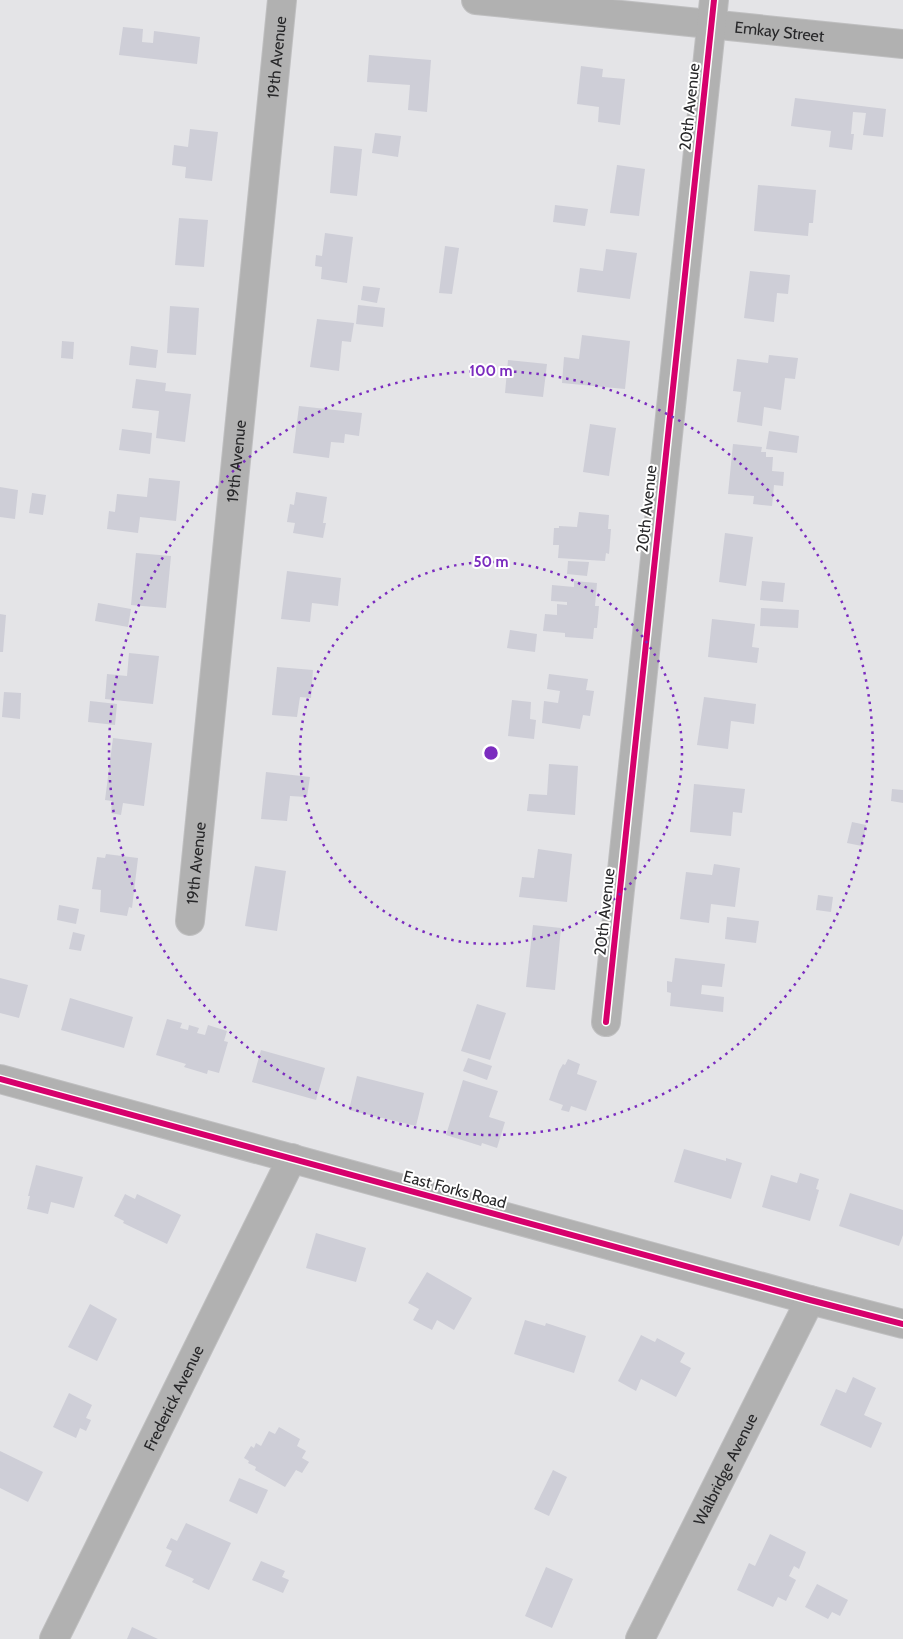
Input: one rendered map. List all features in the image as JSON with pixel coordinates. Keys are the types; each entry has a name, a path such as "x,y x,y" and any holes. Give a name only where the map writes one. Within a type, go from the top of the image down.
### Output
{"street":[{"name":"19th Avenue","path":"190,921 282,0"},
{"name":"Emkay Street","path":"476,0 713,12 903,44"},
{"name":"20th Avenue","path":"606,1022 713,12"},
{"name":"East Forks Road","path":"0,1079 903,1324"},
{"name":"Frederick Avenue","path":"54,1639 292,1158"},
{"name":"Walbridge Avenue","path":"640,1639 810,1300"}],"building":[{"path":"123,27 143,29 142,42 153,43 154,31 200,37 197,64 119,55"},
{"path":"369,55 431,60 427,112 408,110 410,85 367,82"},
{"path":"581,66 603,69 602,77 625,79 620,125 598,122 599,107 577,104"},
{"path":"795,98 886,109 883,137 863,135 866,113 853,112 851,134 854,134 852,150 829,147 831,131 791,126"},
{"path":"190,129 218,132 212,181 185,178 186,167 172,165 174,145 188,147"},
{"path":"375,133 401,136 398,157 372,153"},
{"path":"334,146 362,149 357,196 330,193"},
{"path":"617,165 645,169 639,216 610,213"},
{"path":"758,185 816,190 813,223 809,223 808,236 754,231"},
{"path":"555,205 588,209 585,226 553,222"},
{"path":"179,218 208,220 204,267 175,265"},
{"path":"325,233 353,237 347,283 321,279 322,267 315,266 316,255 322,256"},
{"path":"445,246 459,248 452,294 439,293"},
{"path":"606,249 637,253 630,299 577,292 580,268 603,271"},
{"path":"750,271 790,275 788,294 777,293 774,322 744,318"},
{"path":"363,286 380,288 377,303 361,300"},
{"path":"358,305 385,308 383,327 356,324"},
{"path":"170,306 199,308 196,355 167,353"},
{"path":"317,319 354,323 351,342 342,341 339,371 310,367"},
{"path":"582,335 630,341 625,389 562,383 564,357 579,359"},
{"path":"62,341 74,342 73,359 61,358"},
{"path":"131,346 158,350 156,368 129,365"},
{"path":"769,355 798,358 795,379 785,378 781,410 764,407 762,426 737,422 741,392 733,391 737,359 768,363"},
{"path":"508,360 547,364 543,397 505,393"},
{"path":"136,379 166,383 165,391 191,394 185,442 156,438 159,411 132,408"},
{"path":"299,406 362,413 359,436 345,434 344,443 331,442 329,458 293,453"},
{"path":"590,424 616,428 609,476 583,472"},
{"path":"122,429 152,433 150,454 119,450"},
{"path":"769,431 799,436 797,453 766,449"},
{"path":"733,444 762,447 761,452 766,452 766,457 773,457 772,471 784,472 783,486 774,485 772,506 753,504 754,496 728,494"},
{"path":"149,478 180,481 176,521 140,517 138,533 107,529 109,511 115,512 117,494 147,497"},
{"path":"0,487 18,490 15,519 0,517"},
{"path":"296,492 327,497 323,523 326,523 323,538 293,533 295,523 287,522 290,504 294,505"},
{"path":"32,493 46,495 43,515 29,513"},
{"path":"579,512 609,515 608,529 611,529 609,554 606,553 605,561 558,558 559,545 553,545 554,528 559,528 559,526 577,527"},
{"path":"725,533 753,537 746,586 719,582"},
{"path":"136,553 171,556 166,608 131,605"},
{"path":"568,561 589,562 587,576 567,574"},
{"path":"287,571 341,578 338,606 312,603 310,622 281,619"},
{"path":"574,581 597,583 595,606 599,606 597,628 594,628 593,639 565,637 565,633 543,631 545,614 557,615 557,604 567,605 567,602 551,601 552,585 574,587"},
{"path":"762,581 785,583 783,602 760,600"},
{"path":"98,603 131,609 128,627 95,621"},
{"path":"761,608 799,610 798,628 760,626"},
{"path":"0,614 6,615 3,652 0,652"},
{"path":"712,619 755,624 752,647 759,648 757,663 708,657"},
{"path":"510,630 537,634 535,652 507,648"},
{"path":"129,653 159,656 153,704 105,699 107,674 127,676"},
{"path":"277,667 313,670 311,698 300,697 297,717 272,715"},
{"path":"549,674 588,679 586,690 594,691 590,716 583,715 580,729 542,723 544,701 558,703 560,691 547,689"},
{"path":"4,692 21,693 20,719 2,717"},
{"path":"704,697 756,704 754,724 731,721 728,749 697,745"},
{"path":"512,700 531,702 530,719 536,720 534,739 508,736"},
{"path":"90,701 117,704 115,725 88,722"},
{"path":"113,738 152,743 144,806 123,803 121,815 111,813 112,801 105,800"},
{"path":"549,764 578,766 575,815 527,811 529,794 547,795"},
{"path":"266,772 310,777 307,797 290,796 287,821 261,819"},
{"path":"694,784 745,789 742,813 733,812 731,836 690,832"},
{"path":"892,789 903,790 903,803 891,801"},
{"path":"852,822 866,825 862,846 847,843"},
{"path":"538,849 572,854 567,902 519,897 522,877 534,878"},
{"path":"106,854 138,858 132,908 129,907 127,916 100,912 101,890 92,889 97,857 105,858"},
{"path":"714,864 740,868 735,907 711,904 709,923 680,919 686,872 712,875"},
{"path":"255,866 286,871 277,931 245,926"},
{"path":"818,895 833,897 831,912 816,910"},
{"path":"59,905 79,909 76,924 57,920"},
{"path":"727,917 759,921 756,943 725,939"},
{"path":"533,925 561,928 555,990 526,987"},
{"path":"73,932 85,935 81,951 69,949"},
{"path":"675,958 725,964 722,987 702,985 701,994 724,997 723,1012 670,1006 671,993 667,992 667,981 672,982"},
{"path":"0,978 28,985 19,1018 0,1013"},
{"path":"70,998 133,1017 124,1048 61,1030"},
{"path":"477,1004 506,1013 490,1060 461,1051"},
{"path":"167,1019 182,1023 180,1028 188,1030 189,1025 199,1028 197,1033 205,1035 208,1025 227,1031 224,1041 228,1042 219,1073 208,1070 207,1074 184,1067 186,1064 156,1055"},
{"path":"261,1050 325,1068 316,1100 252,1082"},
{"path":"468,1058 492,1066 487,1080 463,1071"},
{"path":"568,1059 580,1064 577,1074 597,1081 586,1111 571,1106 569,1112 561,1110 563,1105 549,1100 559,1071"},
{"path":"357,1076 424,1093 416,1126 349,1110"},
{"path":"463,1080 498,1091 489,1117 505,1122 497,1148 482,1143 481,1146 446,1135"},
{"path":"684,1149 726,1161 726,1158 742,1163 731,1199 674,1182"},
{"path":"36,1165 83,1177 74,1208 51,1202 48,1214 27,1209 30,1196 28,1196"},
{"path":"800,1173 819,1179 816,1189 819,1190 810,1221 762,1207 771,1175 797,1183"},
{"path":"850,1193 903,1210 903,1235 899,1246 839,1226"},
{"path":"125,1194 135,1199 137,1194 181,1215 167,1244 123,1223 124,1221 114,1216"},
{"path":"316,1233 366,1248 356,1282 306,1268"},
{"path":"427,1272 472,1298 454,1330 437,1320 432,1330 413,1320 419,1309 408,1303"},
{"path":"90,1304 117,1319 97,1361 68,1347"},
{"path":"525,1320 545,1326 546,1323 586,1336 574,1373 514,1354"},
{"path":"641,1335 655,1342 657,1338 685,1353 680,1362 691,1368 676,1397 641,1379 636,1391 618,1381"},
{"path":"853,1377 876,1388 864,1415 882,1423 871,1448 820,1425 836,1389 846,1393"},
{"path":"69,1393 92,1405 86,1418 91,1420 86,1431 80,1428 76,1438 53,1427"},
{"path":"279,1427 300,1439 297,1446 306,1451 302,1458 309,1462 302,1473 296,1470 285,1487 255,1470 256,1467 248,1463 249,1461 244,1458 251,1446 254,1448 256,1443 261,1446 269,1431 275,1434"},
{"path":"0,1451 43,1472 28,1502 0,1488"},
{"path":"553,1470 567,1477 549,1516 534,1509"},
{"path":"239,1478 268,1490 257,1514 229,1501"},
{"path":"186,1523 231,1543 209,1590 192,1582 194,1579 165,1566 172,1551 166,1548 171,1538 177,1541"},
{"path":"770,1534 806,1552 799,1569 794,1566 789,1576 796,1580 786,1601 778,1597 773,1607 737,1590 749,1563 755,1566"},
{"path":"261,1561 285,1571 282,1577 289,1580 283,1593 252,1580"},
{"path":"546,1567 573,1579 552,1628 525,1616"},
{"path":"817,1584 848,1600 840,1616 832,1612 828,1619 805,1607"},
{"path":"132,1627 158,1639 127,1639"}],"cycle path":[{"path":"606,1022 714,0"},
{"path":"0,1079 903,1324"}]}
